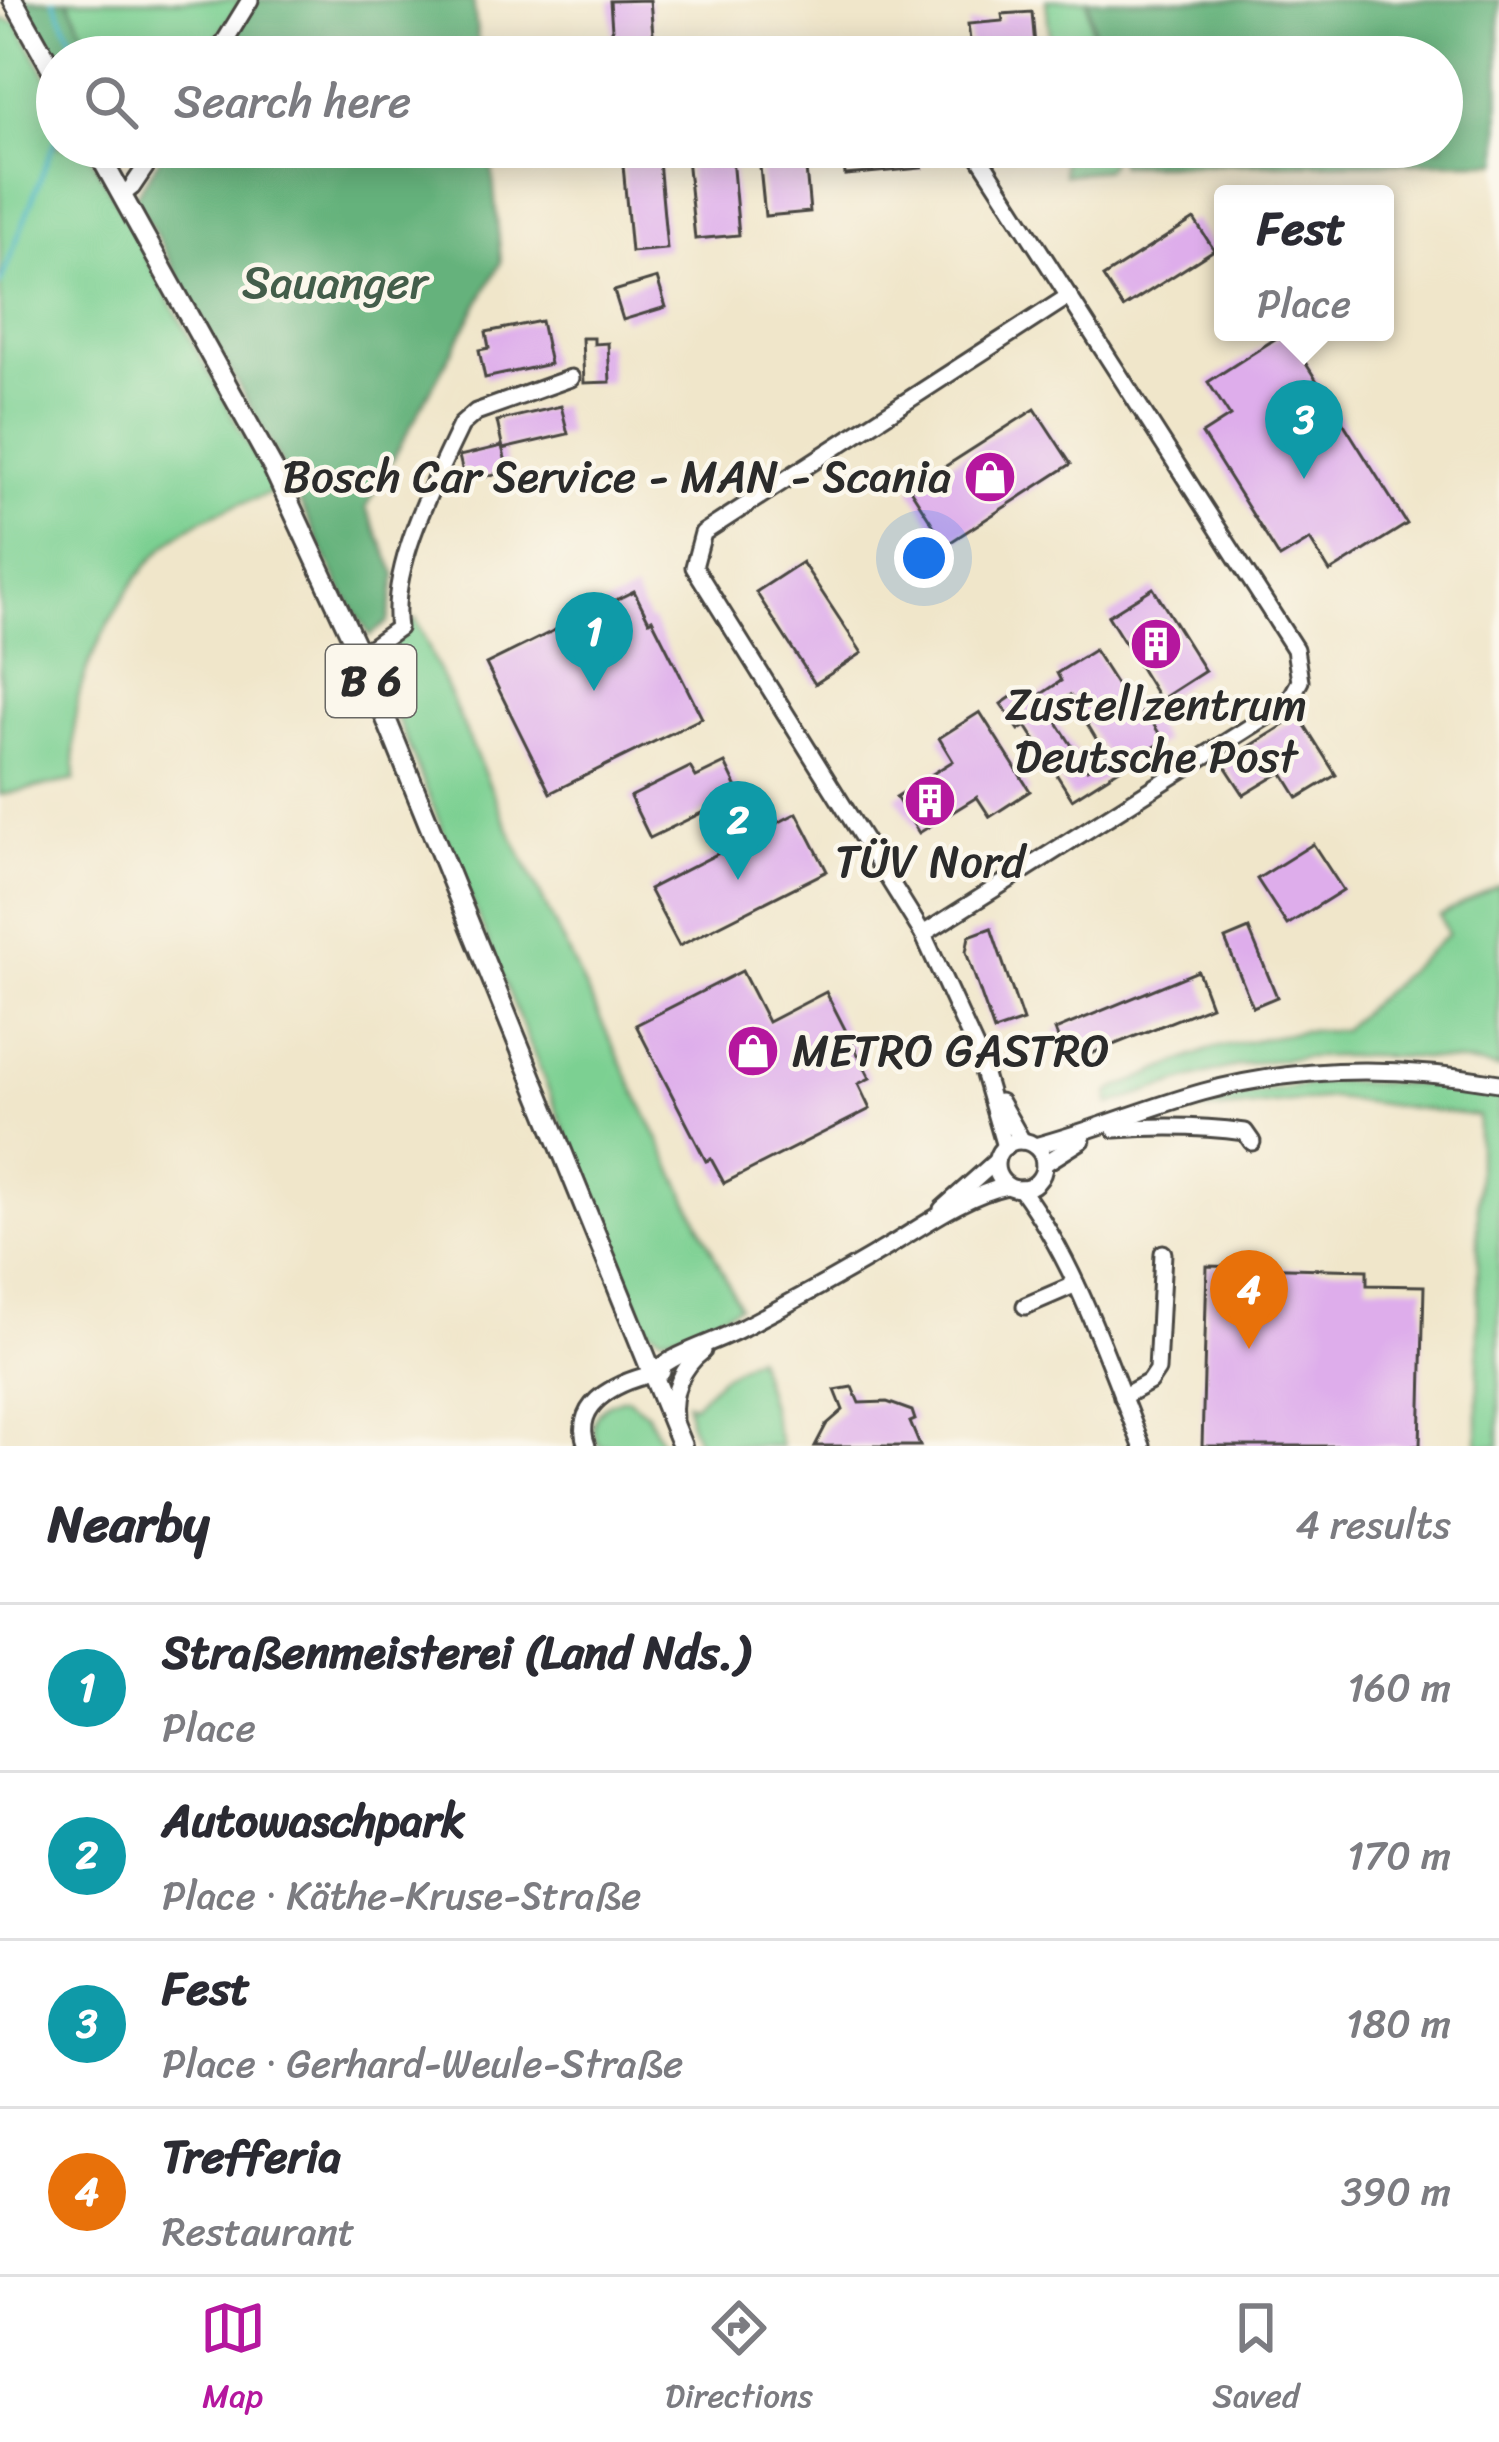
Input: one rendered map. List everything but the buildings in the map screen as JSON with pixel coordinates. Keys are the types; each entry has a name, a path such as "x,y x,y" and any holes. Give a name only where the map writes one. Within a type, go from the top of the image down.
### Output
{"main road":[{"path":"14,0 36,40"},
{"name":"B 6","path":"107,168 273,468 360,655 679,1438"}],"street":[{"path":"228,36 250,0"},
{"path":"122,195 145,168"},
{"path":"923,934 1288,703 1300,681 1295,650 987,168"},
{"path":"1044,1164 1014,1149 923,934 694,567 703,533 1069,296"},
{"path":"360,655 398,628 394,608 403,568 460,425 476,412 571,378"},
{"path":"932,1219 1014,1149 1097,1130 1209,1090 1330,1070 1392,1070 1499,1083"},
{"path":"653,1373 690,1361 986,1191 1022,1186 1044,1164 1097,1130 1166,1125 1219,1129 1245,1132 1252,1142"},
{"path":"1014,1149 998,1175 1022,1186 1057,1245 1142,1446"},
{"path":"1123,1397 1149,1382 1156,1370 1163,1253"},
{"path":"1025,1306 1076,1284"},
{"path":"587,1446 582,1428 593,1402 663,1364 710,1346"},
{"path":"679,1438 674,1398 690,1361"}],"green space":[{"path":"24,0 68,0 86,36 44,36"},
{"path":"68,0 241,0 218,36 86,36"},
{"path":"256,0 473,0 477,36 235,36"},
{"path":"1046,0 1087,0 1092,36 1050,36"},
{"path":"1088,0 1499,0 1499,162 1463,162 1463,36 1095,36"},
{"path":"0,19 16,22 36,57 36,168 97,168 274,492 191,526 134,582 108,624 81,687 75,721 75,780 0,795"},
{"name":"Sauanger","path":"154,168 492,168 501,262 366,508 396,574 388,622 370,636 339,585 281,463 135,197"},
{"path":"1063,168 1106,168 1105,169 1064,175"},
{"path":"416,619 512,836 739,1306 682,1333 661,1336 644,1325 376,666 379,648"},
{"path":"1499,885 1499,1069 1403,1057 1294,1058 1233,1067 1109,1105 1109,1093 1115,1089 1213,1048 1302,1031 1342,1030 1448,934 1440,916"},
{"path":"1335,1081 1432,1085 1499,1095 1499,1446 1478,1446 1478,1116 1333,1098 1180,1113 1243,1095"},
{"path":"756,1356 781,1446 699,1446 687,1402 694,1405 721,1377"},
{"path":"627,1398 647,1413 663,1446 600,1446 593,1429 597,1414"}],"waterway":[{"path":"54,0 70,36"},
{"path":"0,284 44,168"}],"place":[{"name":"Bosch Car Service - MAN - Scania","path":"990,477"},
{"name":"Fest","path":"1304,479"},
{"name":"Zustellzentrum Deutsche Post","path":"1156,644"},
{"name":"Straßenmeisterei (Land Nds.)","path":"594,691"},
{"name":"TÜV Nord","path":"930,801"},
{"name":"Autowaschpark","path":"738,880"},
{"name":"METRO GASTRO","path":"753,1051"},
{"name":"Trefferia","path":"1249,1349"}]}
